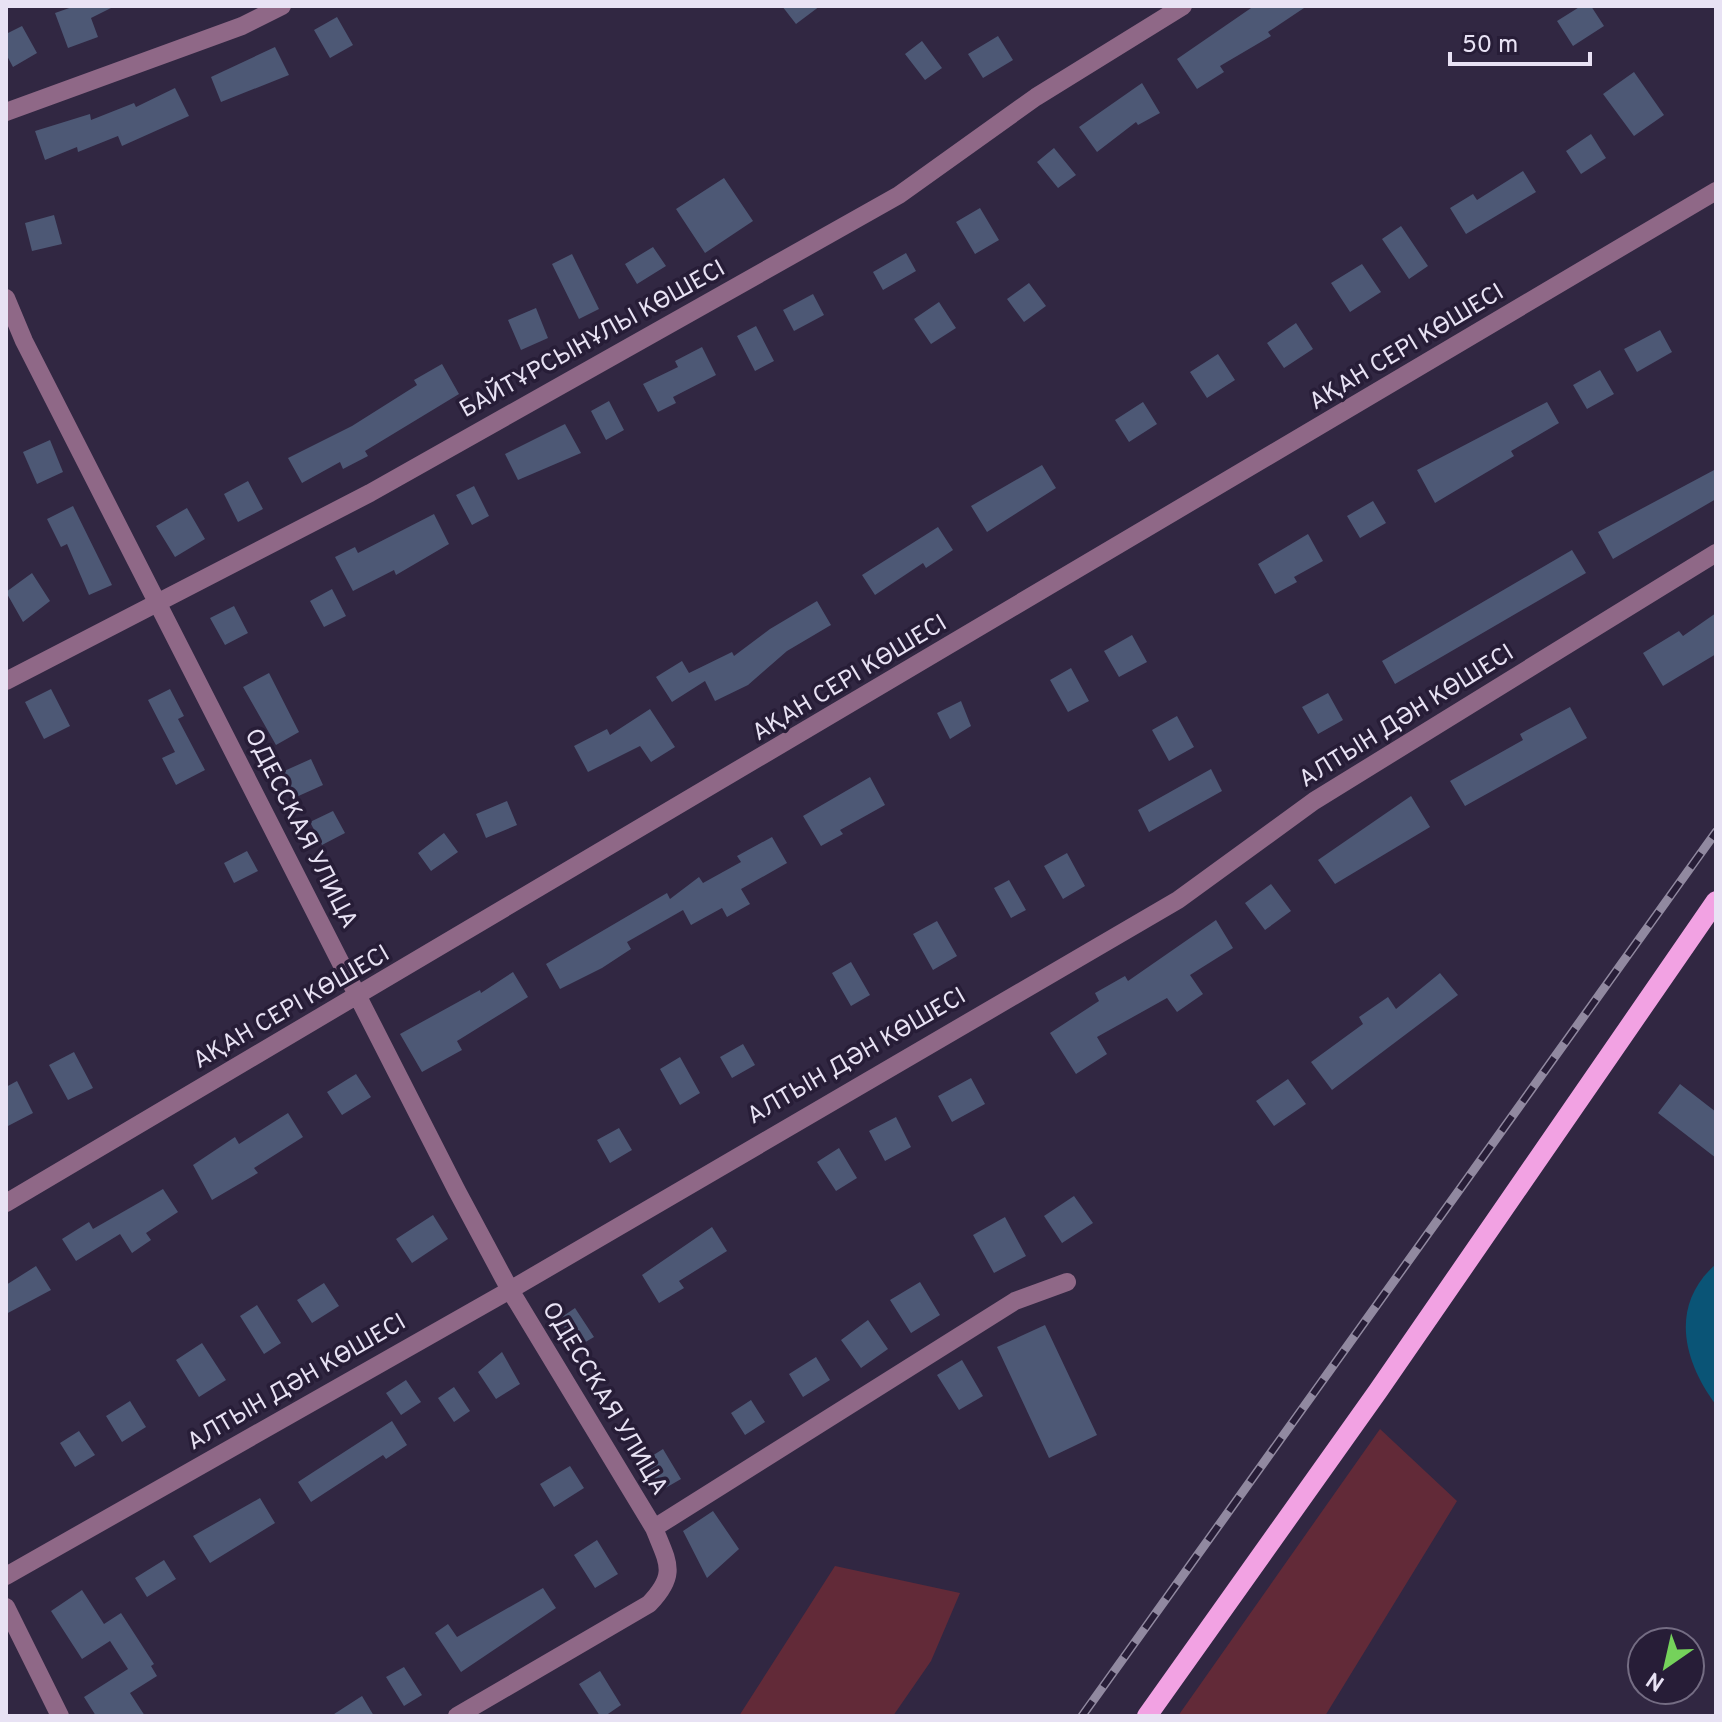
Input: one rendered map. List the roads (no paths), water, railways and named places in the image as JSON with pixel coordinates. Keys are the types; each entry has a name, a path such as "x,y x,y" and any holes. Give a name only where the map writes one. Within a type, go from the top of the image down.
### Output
{"main road":[{"path":"1147,1716 1378,1391 1716,901"}],"street":[{"path":"6,112 242,26 282,6"},
{"name":"БАЙТҰРСЫНҰЛЫ КӨШЕСІ","path":"6,681 370,493 899,195 1036,97 1183,6"},
{"name":"АҚАН СЕРІ КӨШЕСІ","path":"6,1203 1716,191"},
{"name":"ОДЕССКАЯ УЛИЦА","path":"6,298 24,341 159,602 357,998 510,1290 654,1528 670,1568 665,1588 649,1604 457,1716"},
{"name":"АЛТЫН ДӘН КӨШЕСІ","path":"6,1576 510,1290 1178,900 1314,801 1716,553"},
{"path":"654,1528 1015,1301 1067,1282"},
{"path":"6,1607 60,1716"}],"water":[{"path":"1716,1264 1716,1405 1695,1370 1686,1333 1692,1297 1701,1280"}],"railway":[{"path":"1082,1716 1716,832"}]}
